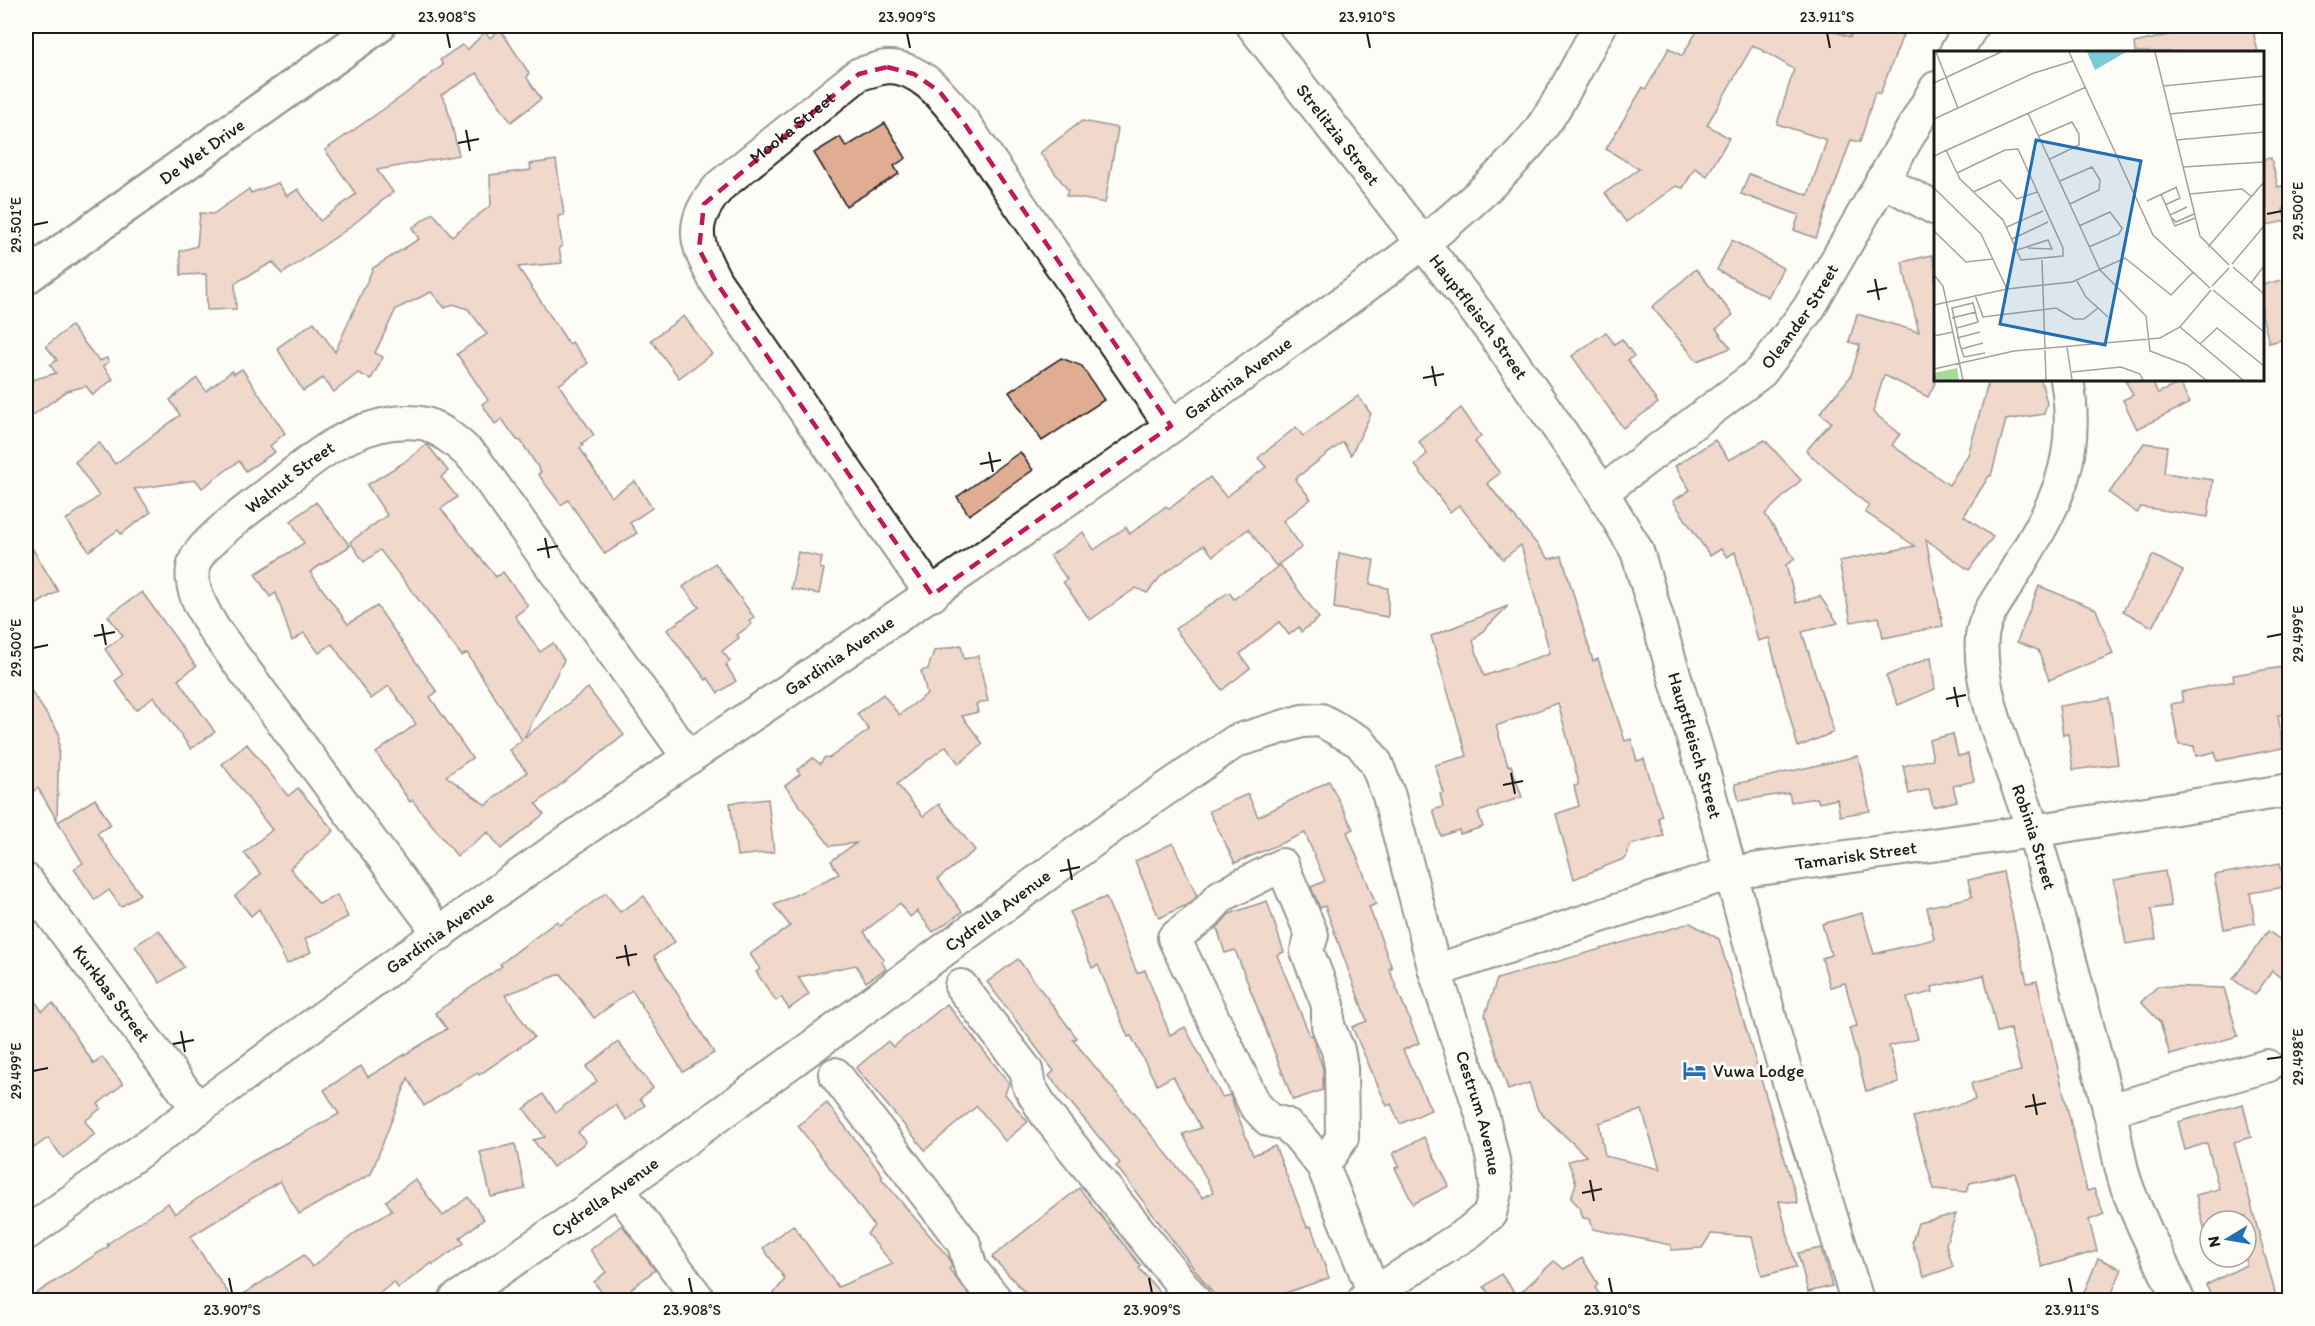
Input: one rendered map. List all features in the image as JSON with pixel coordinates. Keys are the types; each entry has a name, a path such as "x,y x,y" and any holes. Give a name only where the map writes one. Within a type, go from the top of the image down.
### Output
{"street":[{"name":"De Wet Drive","path":"26,277 378,26"},
{"name":"Strelitzia Street","path":"1253,26 1423,243"},
{"name":"Gardinia Avenue","path":"26,1234 440,934 689,758 932,595 1171,426 1423,243 1492,183 1536,135 1600,26"},
{"path":"1957,51 1971,26"},
{"name":"Mooka Street","path":"932,595 716,282 699,249 699,224 704,204 721,184 859,74 887,67 914,74 939,92 964,123 1171,426"},
{"name":"Oleander Street","path":"1602,492 1761,372 1809,308 1934,90"},
{"path":"1882,180 1934,208"},
{"name":"Hauptfleisch Street","path":"1423,243 1492,333 1602,492 1637,552 1776,1040 1857,1300"},
{"name":"Robinia Street","path":"2067,381 2072,406 2072,441 2065,472 2055,501 1987,619 1982,636 1986,689 2033,831 2109,1110 2126,1183 2178,1300"},
{"name":"Walnut Street","path":"440,934 213,628 200,606 193,582 196,560 210,544 236,519 327,448 347,436 375,426 406,422 427,424 453,438 474,458 689,758"},
{"name":"Cydrella Avenue","path":"455,1300 618,1189 1128,815 1236,741 1268,729 1302,721 1321,720 1360,742 1376,763 1389,796 1436,971"},
{"name":"Tamarisk Street","path":"1436,971 1730,873 2033,831 2289,790"},
{"path":"1323,1166 1342,1138 1341,1067 1338,1050 1328,1026 1328,1005 1306,951 1312,935 1282,865 1221,896 1203,916 1174,938 1255,1105 1269,1120 1285,1124 1297,1134 1323,1166 1369,1297"},
{"name":"Kurkbas Street","path":"26,880 198,1109"},
{"name":"Cestrum Avenue","path":"1369,1297 1469,1232 1490,1214 1496,1188 1493,1160 1483,1118 1436,971"},
{"path":"961,986 1026,1070 1029,1086 1046,1114 1194,1300"},
{"path":"2109,1110 2267,1066"},
{"path":"835,1074 964,1244 971,1269 996,1300"},
{"path":"618,1189 699,1300"}],"highlighted area":[{"path":"887,67 914,74 939,91 964,123 1171,426 932,595 716,282 699,249 704,204 859,74"}],"building":[{"path":"1700,26 1820,26 1850,37 1855,26 1879,26 1903,35 1880,94 1875,92 1860,142 1851,140 1816,238 1794,230 1799,215 1741,194 1749,174 1808,195 1827,140 1777,124 1794,69 1753,45 1707,125 1729,138 1707,176 1695,168 1683,188 1676,186 1626,222 1605,193 1639,169 1606,149 1643,87 1646,89 1669,48 1682,56"},
{"path":"2195,26 2252,26 2258,51 2135,51 2134,43 2196,29"},
{"path":"500,29 529,73 527,78 541,99 511,122 477,73 441,95 446,102 459,155 377,170 393,192 346,230 282,274 273,262 235,283 236,309 207,310 206,274 181,275 180,251 197,246 200,213 213,214 249,189 251,193 278,183 287,196 298,189 320,221 356,194 325,150 443,65 440,60 462,45 468,49 485,32 490,38"},
{"path":"1082,121 1118,128 1105,203 1066,196 1068,190 1040,153"},
{"path":"885,123 906,158 894,166 899,174 846,206 814,153 840,137 846,147"},
{"path":"2271,158 2278,187 2286,185 2289,208 2283,209 2286,221 2264,226 2264,159"},
{"path":"556,160 564,215 558,216 562,263 518,267 569,344 572,342 588,363 559,385 594,435 582,443 583,446 580,448 611,497 635,481 652,508 630,523 637,533 605,554 568,500 561,505 538,474 541,472 521,441 517,440 502,419 495,424 482,404 488,400 457,354 487,334 468,309 453,304 445,308 431,292 396,309 375,353 383,357 371,379 358,373 334,392 323,378 303,391 277,348 314,322 335,352 373,268 419,239 412,228 433,213 452,236 491,205 490,175 531,170 530,164"},
{"path":"1732,240 1783,268 1768,297 1717,270"},
{"path":"1932,255 1934,263 1935,383 1928,397 1884,375 1873,412 1900,434 1892,445 1949,485 1968,455 1989,381 2041,381 2047,403 2044,414 2006,420 1991,476 1964,516 1993,537 1969,570 1926,540 1943,626 1883,638 1879,617 1851,622 1839,561 1915,546 1865,512 1869,506 1806,451 1831,422 1820,413 1851,376 1860,345 1849,342 1857,314 1919,332 1902,262"},
{"path":"1696,269 1733,315 1716,329 1731,348 1697,361 1652,307"},
{"path":"2289,278 2289,338 2269,343 2264,323 2264,284"},
{"path":"684,316 712,354 679,378 651,340"},
{"path":"71,326 99,361 107,358 109,362 103,366 113,379 93,395 86,386 67,391 26,420 26,382 56,373 50,365 57,360 46,346"},
{"path":"1606,332 1614,344 1622,339 1634,356 1628,360 1658,403 1623,428 1572,356"},
{"path":"1061,358 1082,366 1104,400 1042,441 1009,392"},
{"path":"242,369 285,433 270,446 275,452 246,471 239,461 202,488 196,480 134,489 151,512 121,534 118,530 89,551 66,520 99,496 75,462 99,442 115,464 180,415 170,400 197,378 206,391 232,371 234,374"},
{"path":"2126,381 2152,381 2158,393 2180,383 2190,403 2137,429 2123,400 2133,395"},
{"path":"1358,396 1371,414 1351,455 1343,442 1295,479 1311,499 1283,521 1302,547 1276,566 1248,529 1213,556 1204,545 1162,575 1147,593 1136,588 1090,620 1063,582 1067,579 1050,556 1083,532 1094,550 1126,527 1130,534 1166,506 1169,509 1210,477 1226,497 1266,467 1258,458 1296,427 1303,436"},
{"path":"1461,408 1481,436 1475,442 1500,473 1487,483 1549,559 1562,556 1593,661 1598,659 1625,741 1631,739 1637,761 1644,759 1662,816 1658,818 1664,836 1630,845 1626,858 1574,879 1556,814 1579,806 1574,786 1578,785 1578,779 1558,703 1496,726 1508,766 1511,765 1522,797 1478,812 1483,827 1460,834 1459,830 1441,836 1433,810 1443,807 1440,794 1444,793 1435,765 1467,756 1431,636 1508,606 1473,641 1484,676 1550,653 1521,545 1503,559 1459,505 1450,512 1415,465 1427,454 1419,442"},
{"path":"1715,440 1729,460 1765,440 1801,480 1765,514 1795,559 1786,565 1796,603 1820,596 1838,623 1802,632 1834,732 1798,747 1769,638 1758,641 1735,552 1727,557 1721,549 1710,556 1673,501 1690,490 1675,466"},
{"path":"2144,443 2167,446 2164,473 2213,480 2208,517 2141,507 2137,513 2109,493"},
{"path":"427,444 448,471 441,477 457,497 441,509 496,577 503,572 528,606 515,616 540,652 553,643 564,660 524,738 588,688 624,735 536,804 544,814 501,849 488,832 457,856 412,800 410,802 376,753 416,724 389,686 371,699 332,644 319,653 304,633 292,641 276,593 270,597 255,574 304,543 291,521 316,502 350,546 310,572 348,624 377,606 437,692 430,697 472,758 446,776 486,805 527,772 509,750 522,740 467,653 462,656 380,550 364,562 350,542 387,515 367,485 403,463"},
{"path":"1020,452 1033,470 969,515 957,497"},
{"path":"26,538 58,591 26,611"},
{"path":"798,552 822,557 820,568 824,569 819,594 791,589"},
{"path":"1339,553 1374,560 1370,584 1388,588 1388,617 1334,608"},
{"path":"2153,555 2183,571 2152,627 2123,611"},
{"path":"715,563 754,617 749,621 752,624 737,635 739,638 722,651 730,661 726,665 736,681 718,693 667,630 699,607 683,587"},
{"path":"1280,565 1319,618 1301,632 1299,627 1289,635 1279,622 1240,654 1250,668 1222,690 1175,629 1229,592 1234,599"},
{"path":"2039,586 2096,609 2113,654 2049,680 2038,650 2017,642"},
{"path":"142,592 196,666 178,680 215,732 191,749 154,697 136,710 115,681 123,675 105,649 123,636 108,616"},
{"path":"961,645 964,659 978,656 988,701 976,704 978,712 962,716 983,744 959,764 946,746 897,784 923,816 939,804 975,850 938,879 962,912 933,932 917,911 910,917 900,903 864,932 884,959 882,962 886,969 866,982 856,965 798,977 809,994 789,1009 781,997 776,1001 756,972 760,969 750,954 790,926 774,905 839,874 831,861 856,843 830,846 785,786 800,774 797,770 813,758 820,764 825,757 829,758 869,730 857,714 883,694 899,715 927,694 921,671 928,669 934,651"},
{"path":"1931,657 1935,689 1898,705 1886,676"},
{"path":"2289,666 2289,713 2278,715 2283,748 2217,761 2215,752 2196,756 2194,746 2179,745 2171,704 2183,702 2181,692 2234,681 2233,675"},
{"path":"26,683 59,733 57,820 38,788 26,797"},
{"path":"2109,698 2118,764 2073,770 2068,734 2063,735 2059,706"},
{"path":"1953,734 1958,756 1968,754 1974,781 1953,786 1957,801 1933,807 1929,789 1909,794 1903,766 1933,759 1929,740"},
{"path":"247,744 288,796 298,788 334,831 290,868 319,904 337,895 348,917 305,939 311,952 287,964 259,909 251,916 235,896 261,874 244,853 272,830 222,764"},
{"path":"1858,756 1870,811 1840,816 1837,799 1819,803 1817,798 1791,802 1789,793 1739,801 1735,784"},
{"path":"1329,781 1353,829 1347,832 1376,904 1369,907 1392,968 1389,969 1419,1043 1403,1050 1431,1110 1400,1124 1391,1104 1387,1106 1352,1027 1367,1021 1325,906 1320,908 1311,887 1325,881 1305,833 1235,863 1209,811 1248,794 1258,817"},
{"path":"95,799 111,825 97,833 140,894 121,907 109,890 95,900 74,869 83,863 58,822"},
{"path":"768,799 774,852 737,856 730,803"},
{"path":"1173,843 1197,896 1191,903 1159,918 1135,861"},
{"path":"2280,863 2285,887 2250,893 2255,923 2224,929 2214,875"},
{"path":"2165,871 2171,906 2151,909 2156,939 2126,944 2114,880"},
{"path":"2003,872 2027,983 2037,981 2087,1191 2094,1189 2104,1214 2089,1220 2097,1251 2042,1267 2015,1173 1970,1183 1966,1192 1934,1189 1913,1117 1975,1100 1971,1083 2021,1071 2010,1029 1997,1032 1984,975 1932,987 1933,992 1907,998 1918,1039 1889,1046 1899,1083 1866,1091 1849,1028 1857,1026 1845,983 1830,987 1822,958 1831,955 1822,924 1862,913 1874,954 1934,939 1927,907 1972,897 1968,880"},
{"path":"606,893 620,912 644,896 675,942 654,956 714,1053 683,1072 632,990 594,1018 561,974 505,995 534,1037 479,1075 477,1073 424,1106 408,1078 371,1174 299,1214 280,1181 190,1237 233,1300 26,1300 109,1246 107,1244 168,1203 175,1214 251,1162 339,1114 324,1090 361,1066 368,1077 447,1029 435,1013 502,966 500,964 557,921 560,925"},
{"path":"1106,897 1137,973 1145,970 1170,1035 1185,1027 1222,1097 1230,1095 1253,1155 1275,1146 1307,1227 1311,1226 1329,1278 1265,1300 1218,1300 1116,1166 1120,1163 1049,1076 1054,1071 987,982 1018,959 1077,1038 1073,1040 1203,1198 1213,1192 1183,1134 1201,1128 1173,1076 1157,1085 1131,1036 1128,1037 1098,965 1092,968 1077,932 1070,912"},
{"path":"1267,901 1284,952 1277,955 1310,1036 1312,1035 1323,1069 1323,1090 1293,1100 1235,950 1225,953 1217,928 1229,914"},
{"name":"Vuwa Lodge","path":"1690,923 1719,939 1798,1203 1779,1201 1796,1267 1762,1276 1752,1237 1711,1234 1702,1248 1671,1250 1671,1245 1593,1229 1590,1219 1583,1218 1580,1208 1571,1198 1576,1183 1568,1161 1586,1156 1538,1110 1529,1083 1508,1090 1485,1015 1497,979","holes":["1642,1110 1660,1169 1605,1156 1599,1123"]},
{"path":"159,930 184,967 160,983 135,946"},
{"path":"2268,931 2289,946 2289,984 2272,971 2255,995 2233,979"},
{"path":"2158,986 2224,988 2238,1036 2170,1055 2160,1022 2141,1002"},
{"path":"26,988 42,1011 53,1003 94,1064 102,1057 123,1084 98,1104 101,1108 85,1121 95,1134 63,1158 48,1138 34,1148 26,1137"},
{"path":"947,1004 1009,1083 1005,1094 1028,1122 1005,1141 977,1106 925,1150 856,1068 888,1041 893,1047"},
{"path":"618,1042 653,1088 640,1099 645,1105 627,1120 615,1105 578,1132 586,1142 553,1167 533,1140 545,1137 524,1109 543,1094 556,1112 597,1081 586,1067"},
{"path":"827,1103 883,1176 881,1178 949,1258 952,1267 949,1269 973,1300 769,1300 785,1279 763,1248 793,1225 838,1287 893,1264 867,1234 874,1226 798,1126"},
{"path":"2243,1104 2251,1137 2234,1142 2252,1209 2200,1209 2196,1195 2219,1189 2207,1143 2185,1150 2178,1122"},
{"path":"1424,1137 1449,1186 1413,1204 1395,1168 1399,1166 1393,1153"},
{"path":"515,1144 525,1189 491,1197 480,1152"},
{"path":"415,1179 443,1216 468,1197 484,1219 460,1238 464,1243 433,1265 432,1263 398,1288 394,1282 371,1300 234,1300 304,1255 312,1267 355,1233 392,1210 386,1201"},
{"path":"1079,1188 1166,1300 1032,1300 992,1257"},
{"path":"1956,1214 1946,1244 1953,1267 1924,1277 1912,1242 1918,1223"},
{"path":"622,1225 655,1270 631,1289 640,1300 608,1300 594,1282 606,1272 590,1250"},
{"path":"2258,1230 2277,1300 2213,1300 2206,1285 2238,1269 2258,1269"},
{"path":"1821,1248 1832,1286 1808,1292 1798,1253"},
{"path":"1582,1258 1598,1284 1595,1288 1604,1300 1494,1300 1484,1287 1501,1274 1517,1296 1554,1261 1564,1269"},
{"path":"2098,1258 2122,1269 2109,1300 2081,1300"}],"place":[{"name":"Vuwa Lodge","path":"1695,1071"}]}
